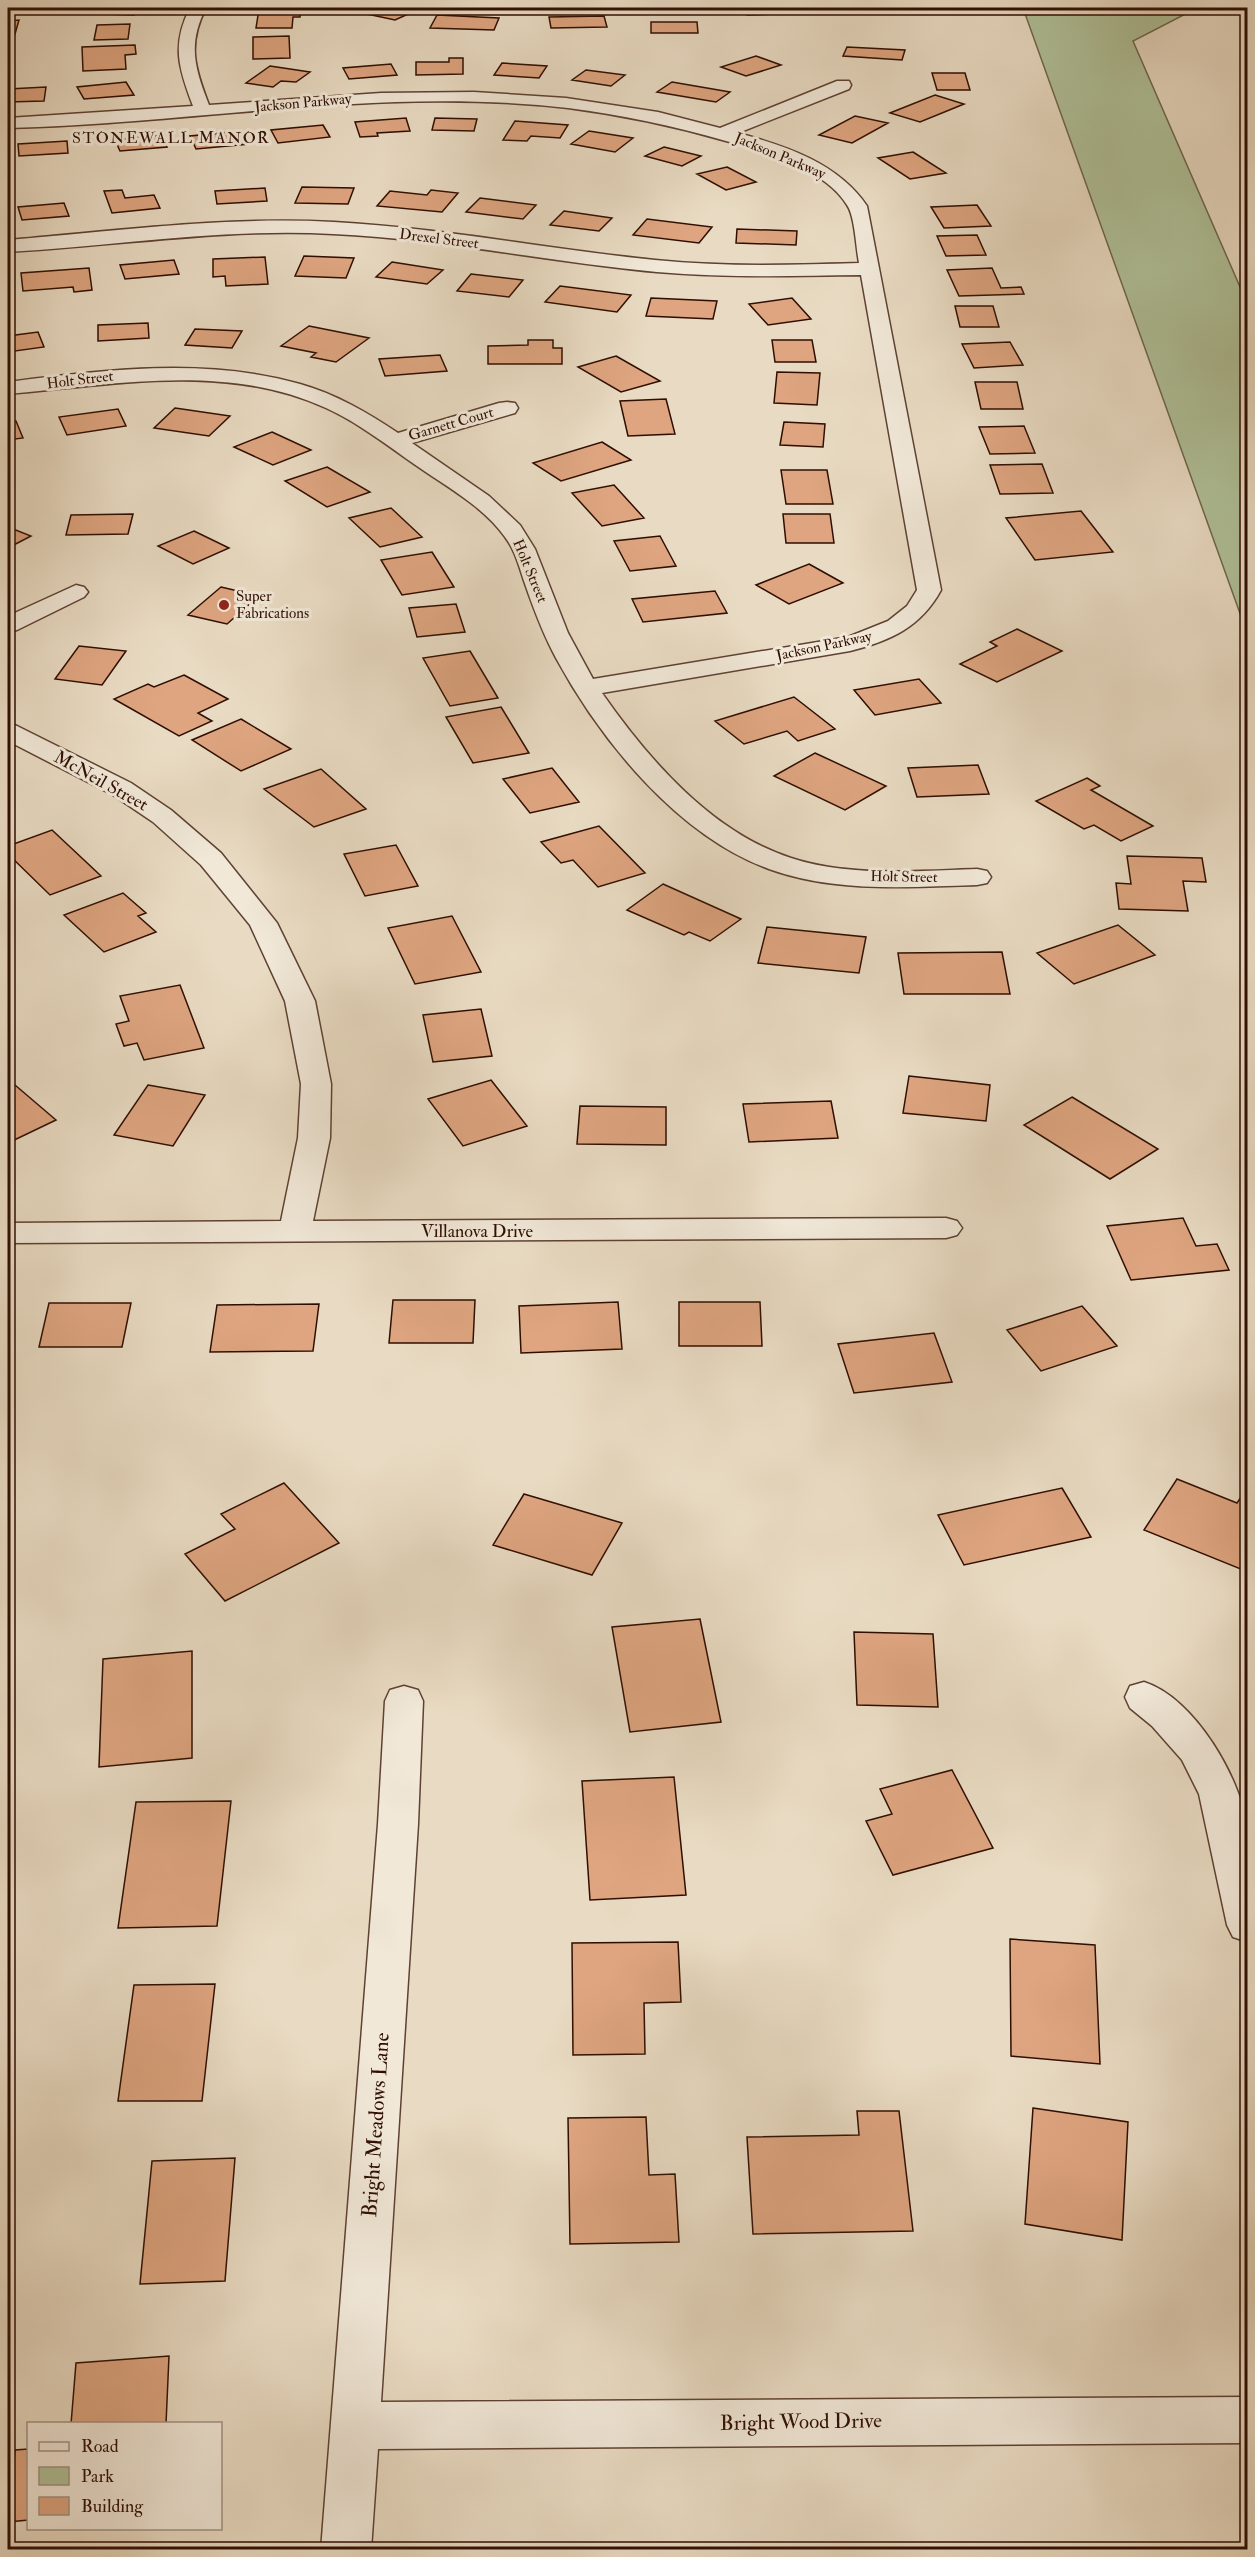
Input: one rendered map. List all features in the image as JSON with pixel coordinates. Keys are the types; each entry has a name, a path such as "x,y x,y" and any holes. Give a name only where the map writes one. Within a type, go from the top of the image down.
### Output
{"street":[{"path":"198,8 186,36 184,49 186,66 203,111"},
{"path":"723,133 843,85"},
{"name":"Jackson Parkway","path":"8,123 126,118 368,97 487,96 564,102 674,120 723,133 809,165 831,176 848,190 858,206 929,590 922,606 902,623 871,638 850,644 586,688"},
{"name":"Drexel Street","path":"8,246 227,229 332,228 393,233 682,268 870,269"},
{"name":"Holt Street","path":"8,388 122,375 189,374 247,380 297,390 330,402 395,441 479,499 512,530 525,550 557,636 586,688 644,764 693,812 741,848 781,864 836,875 905,879 977,877"},
{"name":"Garnett Court","path":"395,441 507,408"},
{"path":"8,625 76,592"},
{"name":"McNeil Street","path":"8,731 122,789 162,816 211,859 263,923 300,1001 316,1084 314,1138 295,1232"},
{"name":"Villanova Drive","path":"8,1233 946,1228"},
{"path":"1144,1697 1166,1715 1196,1750 1219,1794 1248,1925"},
{"name":"Bright Meadows Lane","path":"346,2550 398,1824 404,1701"},
{"name":"Bright Wood Drive","path":"355,2426 1248,2420"}],"green space":[{"path":"1023,8 1197,8 1133,41 1247,303 1247,633"}],"building":[{"path":"107,8 139,8 134,15 103,14"},
{"path":"398,8 415,11 395,20 348,10"},
{"path":"745,8 775,8 778,14 747,15"},
{"path":"259,9 301,9 300,17 293,17 292,28 256,28"},
{"path":"437,15 499,18 494,30 430,28"},
{"path":"604,16 607,27 551,28 549,17"},
{"path":"19,20 15,34 8,34 8,21"},
{"path":"651,22 697,22 698,33 651,33"},
{"path":"130,24 128,39 94,40 97,25"},
{"path":"289,36 290,58 253,59 253,37"},
{"path":"135,45 136,54 125,55 126,69 83,71 82,47"},
{"path":"847,47 905,50 902,60 843,56"},
{"path":"756,56 781,65 746,76 721,67"},
{"path":"449,58 463,58 463,74 416,75 416,62 449,62"},
{"path":"502,63 547,66 539,78 494,75"},
{"path":"391,64 397,75 349,79 343,68"},
{"path":"270,66 310,72 296,82 281,81 273,87 246,83"},
{"path":"586,70 625,75 611,86 572,80"},
{"path":"932,73 965,73 970,90 937,90"},
{"path":"126,82 134,95 84,99 77,87"},
{"path":"672,82 730,92 716,102 657,92"},
{"path":"46,87 44,101 8,102 8,89"},
{"path":"935,95 964,104 920,122 890,113"},
{"path":"855,116 888,123 852,143 819,135"},
{"path":"406,118 410,131 377,133 378,136 360,137 355,122"},
{"path":"435,118 477,119 474,131 432,130"},
{"path":"515,121 568,125 560,138 531,136 527,141 503,140"},
{"path":"323,125 330,137 278,143 271,130"},
{"path":"242,131 249,144 196,149 190,136"},
{"path":"589,131 633,138 615,152 571,144"},
{"path":"161,135 167,147 120,151 115,140"},
{"path":"67,141 68,153 19,156 18,144"},
{"path":"664,147 701,156 682,166 645,156"},
{"path":"913,152 946,173 910,179 878,158"},
{"path":"727,167 756,182 726,190 697,174"},
{"path":"302,187 354,188 348,204 295,203"},
{"path":"265,188 267,201 217,204 215,191"},
{"path":"122,190 125,198 154,195 160,208 112,213 104,191"},
{"path":"431,190 458,193 442,212 377,206 390,191 427,195"},
{"path":"480,198 536,205 523,219 466,212"},
{"path":"64,203 69,216 22,220 18,207"},
{"path":"977,205 991,226 944,228 931,207"},
{"path":"564,211 612,218 599,231 550,225"},
{"path":"647,219 712,227 699,243 633,235"},
{"path":"737,229 797,231 796,245 736,243"},
{"path":"977,235 986,255 946,256 937,236"},
{"path":"304,256 354,258 346,278 295,276"},
{"path":"265,257 268,284 226,286 225,276 213,277 213,259"},
{"path":"174,260 179,274 125,279 120,265"},
{"path":"392,262 443,270 427,284 376,277"},
{"path":"89,268 92,290 74,292 73,287 23,291 21,273"},
{"path":"992,268 1001,288 1021,287 1024,294 959,296 947,270"},
{"path":"471,274 523,280 509,297 457,291"},
{"path":"560,286 631,295 617,312 545,302"},
{"path":"651,298 717,301 713,319 646,316"},
{"path":"792,298 811,319 768,325 749,304"},
{"path":"955,306 993,306 999,327 960,327"},
{"path":"148,323 149,338 98,341 98,325"},
{"path":"309,326 369,338 336,362 311,357 316,353 281,346"},
{"path":"195,329 242,331 232,348 185,345"},
{"path":"38,332 44,347 8,352 8,336"},
{"path":"528,340 553,340 553,348 562,348 562,364 488,364 488,346 528,345"},
{"path":"772,340 812,340 816,362 775,362"},
{"path":"1010,342 1023,365 974,368 962,344"},
{"path":"440,355 447,371 385,376 379,359"},
{"path":"616,356 660,381 621,392 578,367"},
{"path":"777,372 820,373 817,405 774,403"},
{"path":"975,382 1017,382 1023,409 981,409"},
{"path":"666,399 675,434 628,436 620,401"},
{"path":"175,408 230,416 209,436 154,428"},
{"path":"118,409 126,426 67,435 59,417"},
{"path":"16,421 23,438 8,440 8,422"},
{"path":"784,422 825,424 823,447 780,445"},
{"path":"1024,426 1035,453 990,454 979,427"},
{"path":"272,432 311,450 273,465 234,447"},
{"path":"602,442 631,460 561,481 533,463"},
{"path":"1042,464 1053,493 1000,494 990,465"},
{"path":"327,467 370,492 327,507 285,481"},
{"path":"781,470 827,470 833,504 786,504"},
{"path":"614,485 644,518 602,526 572,493"},
{"path":"391,508 422,537 380,547 349,518"},
{"path":"1081,511 1113,552 1035,560 1006,518"},
{"path":"133,514 128,534 66,535 71,515"},
{"path":"783,514 830,514 834,543 786,543"},
{"path":"8,527 31,536 8,548"},
{"path":"194,531 229,548 193,564 158,546"},
{"path":"660,536 676,566 630,571 614,541"},
{"path":"432,552 454,587 402,595 381,560"},
{"path":"809,564 843,583 789,604 756,585"},
{"name":"Super Fabrications","path":"221,587 259,596 227,624 188,615"},
{"path":"715,591 727,613 643,622 632,599"},
{"path":"456,604 465,632 417,637 409,608"},
{"path":"1017,629 1062,651 997,682 960,664 997,646 990,642"},
{"path":"79,646 126,651 102,685 55,679"},
{"path":"470,651 498,698 450,706 423,658"},
{"path":"184,675 228,699 198,713 212,721 179,736 114,699 148,684 154,687"},
{"path":"919,679 941,703 875,715 854,690"},
{"path":"794,697 835,729 798,741 787,731 744,744 715,721"},
{"path":"501,707 529,753 473,763 446,717"},
{"path":"241,719 291,749 241,771 192,740"},
{"path":"815,753 886,786 845,810 774,776"},
{"path":"978,765 989,794 917,797 908,768"},
{"path":"552,768 579,802 530,813 503,779"},
{"path":"321,769 366,809 314,827 264,789"},
{"path":"1087,778 1100,786 1091,790 1153,826 1121,841 1094,825 1084,829 1036,801"},
{"path":"599,826 645,873 598,887 573,860 561,863 541,842"},
{"path":"52,830 101,876 50,895 8,854 8,846"},
{"path":"396,845 418,886 365,896 344,854"},
{"path":"1127,856 1202,858 1206,882 1183,881 1188,911 1119,909 1116,883 1131,884"},
{"path":"663,884 741,919 710,941 689,932 684,935 627,910"},
{"path":"123,893 146,913 138,916 156,932 104,952 64,915"},
{"path":"452,916 481,972 415,984 388,928"},
{"path":"1118,925 1155,955 1074,984 1037,953"},
{"path":"767,927 866,937 859,973 758,963"},
{"path":"1002,952 1010,994 904,994 898,953"},
{"path":"180,985 204,1048 144,1060 137,1043 124,1046 116,1024 129,1021 120,996"},
{"path":"481,1009 492,1056 433,1062 423,1015"},
{"path":"909,1076 990,1085 986,1121 903,1113"},
{"path":"491,1080 527,1126 463,1146 428,1099"},
{"path":"15,1085 56,1120 8,1143 8,1089"},
{"path":"148,1085 205,1095 173,1146 114,1135"},
{"path":"1072,1097 1158,1149 1110,1179 1024,1125"},
{"path":"831,1101 838,1138 749,1142 743,1104"},
{"path":"580,1106 666,1107 666,1145 577,1144"},
{"path":"1183,1218 1196,1246 1217,1244 1229,1270 1131,1280 1107,1226"},
{"path":"393,1300 475,1300 473,1343 389,1343"},
{"path":"618,1302 622,1349 521,1353 519,1306"},
{"path":"679,1302 760,1302 762,1346 679,1346"},
{"path":"49,1303 131,1303 122,1347 39,1347"},
{"path":"319,1304 313,1351 210,1352 217,1305"},
{"path":"1082,1306 1117,1346 1041,1371 1007,1330"},
{"path":"934,1333 952,1382 854,1393 838,1344"},
{"path":"1177,1479 1237,1503 1248,1487 1248,1572 1144,1530"},
{"path":"284,1483 339,1543 225,1601 185,1554 235,1529 221,1514"},
{"path":"1062,1488 1091,1537 964,1565 938,1515"},
{"path":"524,1494 622,1523 592,1575 493,1545"},
{"path":"700,1619 721,1722 630,1732 612,1627"},
{"path":"854,1632 933,1634 938,1707 857,1705"},
{"path":"192,1651 192,1758 99,1767 103,1659"},
{"path":"952,1770 993,1848 893,1875 866,1821 892,1814 880,1789"},
{"path":"674,1777 686,1895 590,1900 582,1781"},
{"path":"231,1801 217,1926 118,1928 136,1802"},
{"path":"1010,1939 1095,1945 1100,2064 1011,2056"},
{"path":"678,1942 681,2002 644,2003 645,2054 573,2055 572,1943"},
{"path":"215,1984 202,2101 118,2101 134,1985"},
{"path":"1033,2108 1128,2122 1122,2240 1025,2224"},
{"path":"857,2111 899,2111 913,2231 753,2234 747,2137 859,2135"},
{"path":"646,2117 649,2175 675,2174 679,2242 570,2244 568,2118"},
{"path":"235,2158 225,2281 140,2284 152,2161"},
{"path":"169,2356 166,2422 71,2422 76,2363"},
{"path":"27,2449 27,2520 9,2522 15,2450"}],"place":[{"name":"Super Fabrications","path":"224,605"}],"district":[{"name":"STONEWALL MANOR","path":"171,138"}]}
